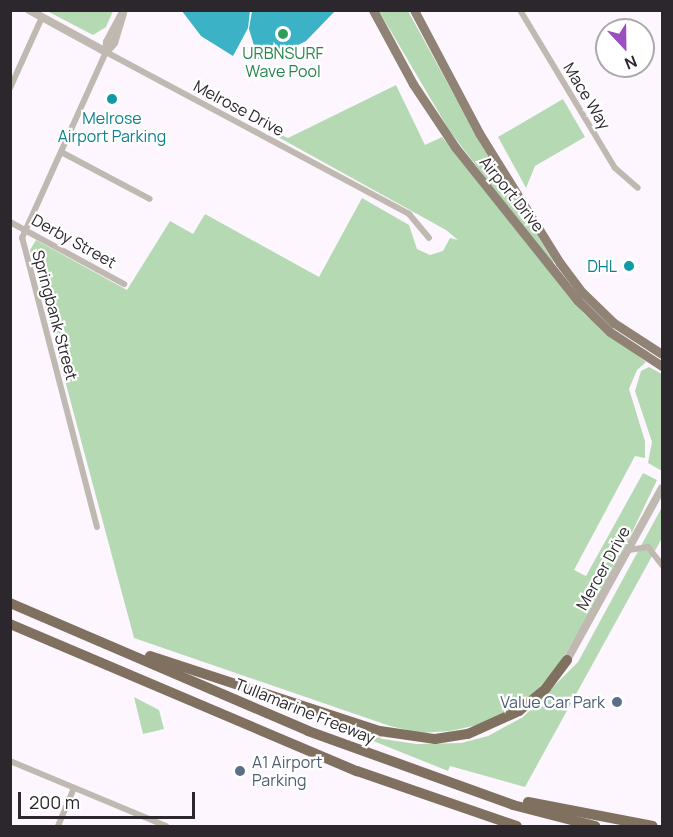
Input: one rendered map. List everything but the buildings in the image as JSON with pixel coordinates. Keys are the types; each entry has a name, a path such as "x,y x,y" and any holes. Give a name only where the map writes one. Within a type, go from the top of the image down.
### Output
{"highway":[{"name":"Tullamarine Freeway","path":"10,603 308,731 513,806 595,826"},
{"name":"Tullamarine Freeway","path":"10,624 357,771 516,826"},
{"path":"98,640 380,731 418,738 468,734 503,721 546,688 567,660"},
{"path":"418,772 597,819 653,826"}],"main road":[{"name":"Airport Drive","path":"373,10 413,84 449,139 577,300 610,332 663,366"},
{"name":"Airport Drive","path":"414,10 479,133 565,271 614,324 663,354"}],"street":[{"name":"Melrose Drive","path":"29,10 409,214 429,238"},
{"name":"Mace Way","path":"520,10 615,168 638,188"},
{"path":"106,52 106,42 124,12"},
{"path":"11,86 42,17"},
{"name":"Springbank Street","path":"97,527 22,238 63,153 106,52"},
{"path":"63,153 150,198"},
{"name":"Derby Street","path":"10,222 124,284"},
{"name":"Mercer Drive","path":"567,660 663,488"},
{"path":"628,550 650,548 663,565"},
{"path":"10,761 166,826"},
{"path":"58,826 74,788"}],"green space":[{"path":"47,11 113,11 106,27 93,35"},
{"path":"379,11 408,11 482,146 554,262 551,264 449,130"},
{"path":"396,85 425,145 442,137 584,314 646,362 637,370 629,389 645,441 645,458 635,456 574,570 586,576 643,473 657,480 614,570 558,667 533,694 511,709 478,725 450,731 420,733 390,726 134,638 30,250 36,240 127,290 170,221 193,234 205,214 319,277 362,198 409,225 417,249 430,255 443,251 450,238 458,240 446,230 278,137 279,134 288,138"},
{"path":"563,99 585,137 535,166 526,188 498,137"},
{"path":"649,367 662,374 662,471 648,463 652,442 635,391 641,371"},
{"path":"662,507 662,538 525,787 450,766 448,771 296,710 383,739 416,744 461,743 488,736 523,717 578,662"},
{"path":"134,697 159,710 164,729 143,734"}],"water":[{"name":"URBNSURF Wave Pool","path":"252,10 335,11 306,41 279,55 258,59 249,29"},
{"name":"URBNSURF Wave Pool","path":"182,11 250,11 248,28 233,56 201,36"}],"place":[{"name":"URBNSURF Wave Pool","path":"283,34"},
{"name":"Melrose Airport Parking","path":"112,99"},
{"name":"DHL","path":"629,266"},
{"name":"Value Car Park","path":"617,702"},
{"name":"A1 Airport Parking","path":"240,771"}]}
